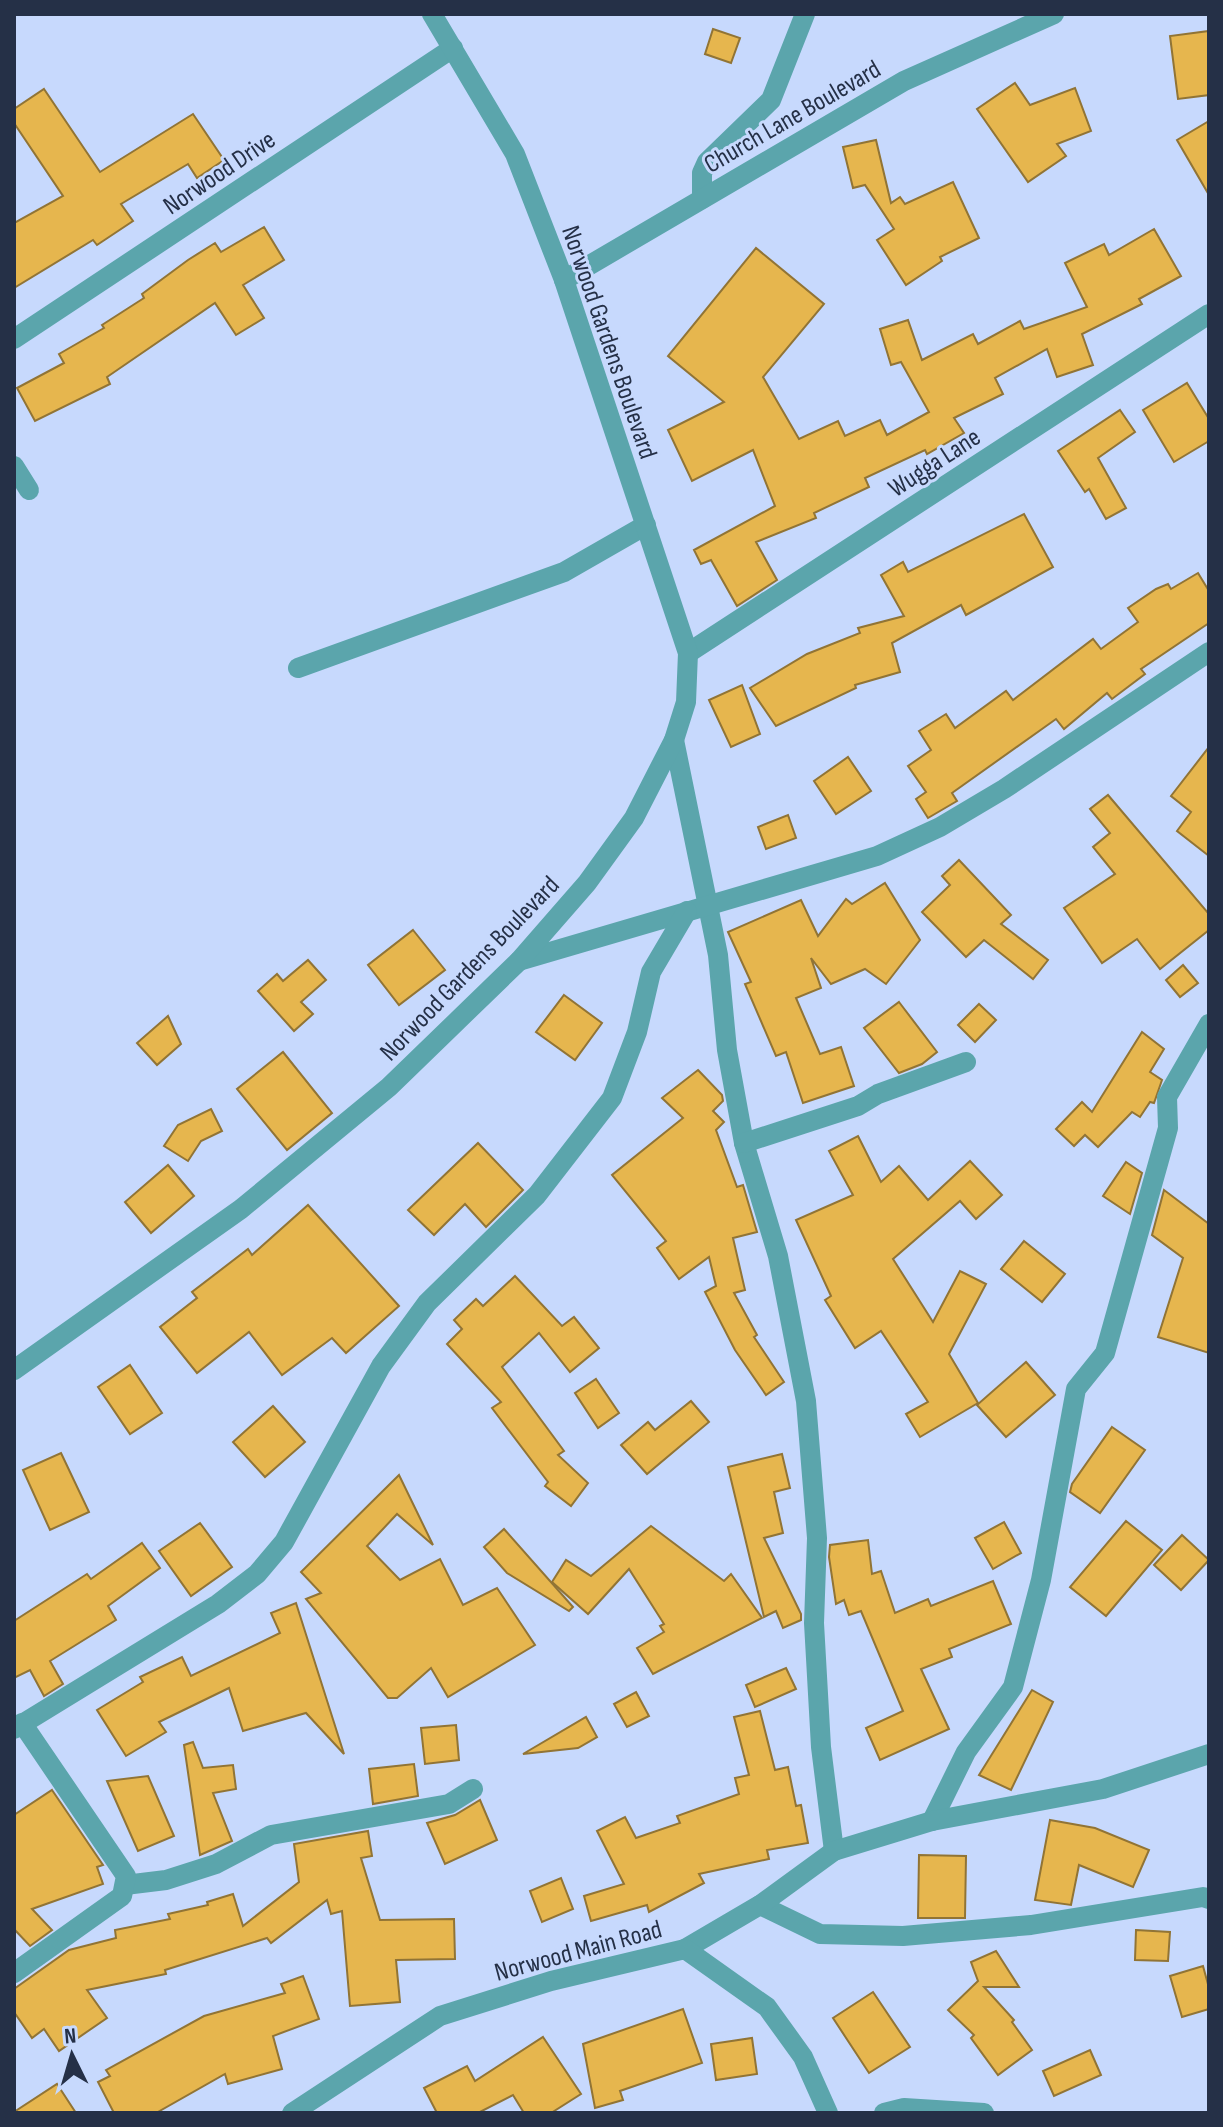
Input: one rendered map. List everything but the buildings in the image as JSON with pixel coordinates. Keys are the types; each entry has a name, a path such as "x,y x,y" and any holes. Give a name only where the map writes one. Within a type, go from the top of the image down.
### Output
{"street":[{"name":"Norwood Gardens Boulevard","path":"14,1370 241,1209 389,1087 519,961 587,883 634,818 674,740 686,702 688,653 564,280 515,154 432,14"},
{"path":"702,199 702,173 707,162 771,100 805,14"},
{"name":"Church Lane Boulevard","path":"564,280 904,81 1054,14"},
{"name":"Norwood Drive","path":"14,339 453,48"},
{"name":"Wugga Lane","path":"688,653 1209,314"},
{"path":"14,466 29,490"},
{"path":"298,668 564,572 646,525"},
{"path":"519,961 877,856 940,827 1004,789 1209,652"},
{"path":"674,740 697,908 718,955 727,1050 744,1143 778,1256 806,1401 817,1538 814,1623 821,1747 834,1851"},
{"path":"14,1973 122,1896 126,1876 18,1726 218,1604 257,1574 284,1542 381,1366 427,1303 537,1195 612,1098 637,1032 651,972 697,908"},
{"path":"932,1821 966,1752 1013,1687 1041,1580 1076,1389 1105,1353 1168,1128 1167,1097 1209,1024"},
{"path":"744,1143 858,1106 878,1094 966,1062"},
{"path":"685,1949 760,1905 834,1851 932,1821 1103,1789 1209,1754"},
{"path":"125,1885 166,1880 216,1864 271,1835 449,1804 473,1789"},
{"path":"760,1905 820,1934 903,1936 1031,1925 1203,1897 1209,1899"},
{"name":"Norwood Main Road","path":"292,2113 440,2016 551,1981 685,1949 767,2007 803,2057 828,2113"},
{"path":"884,2113 904,2108 984,2113"}]}
